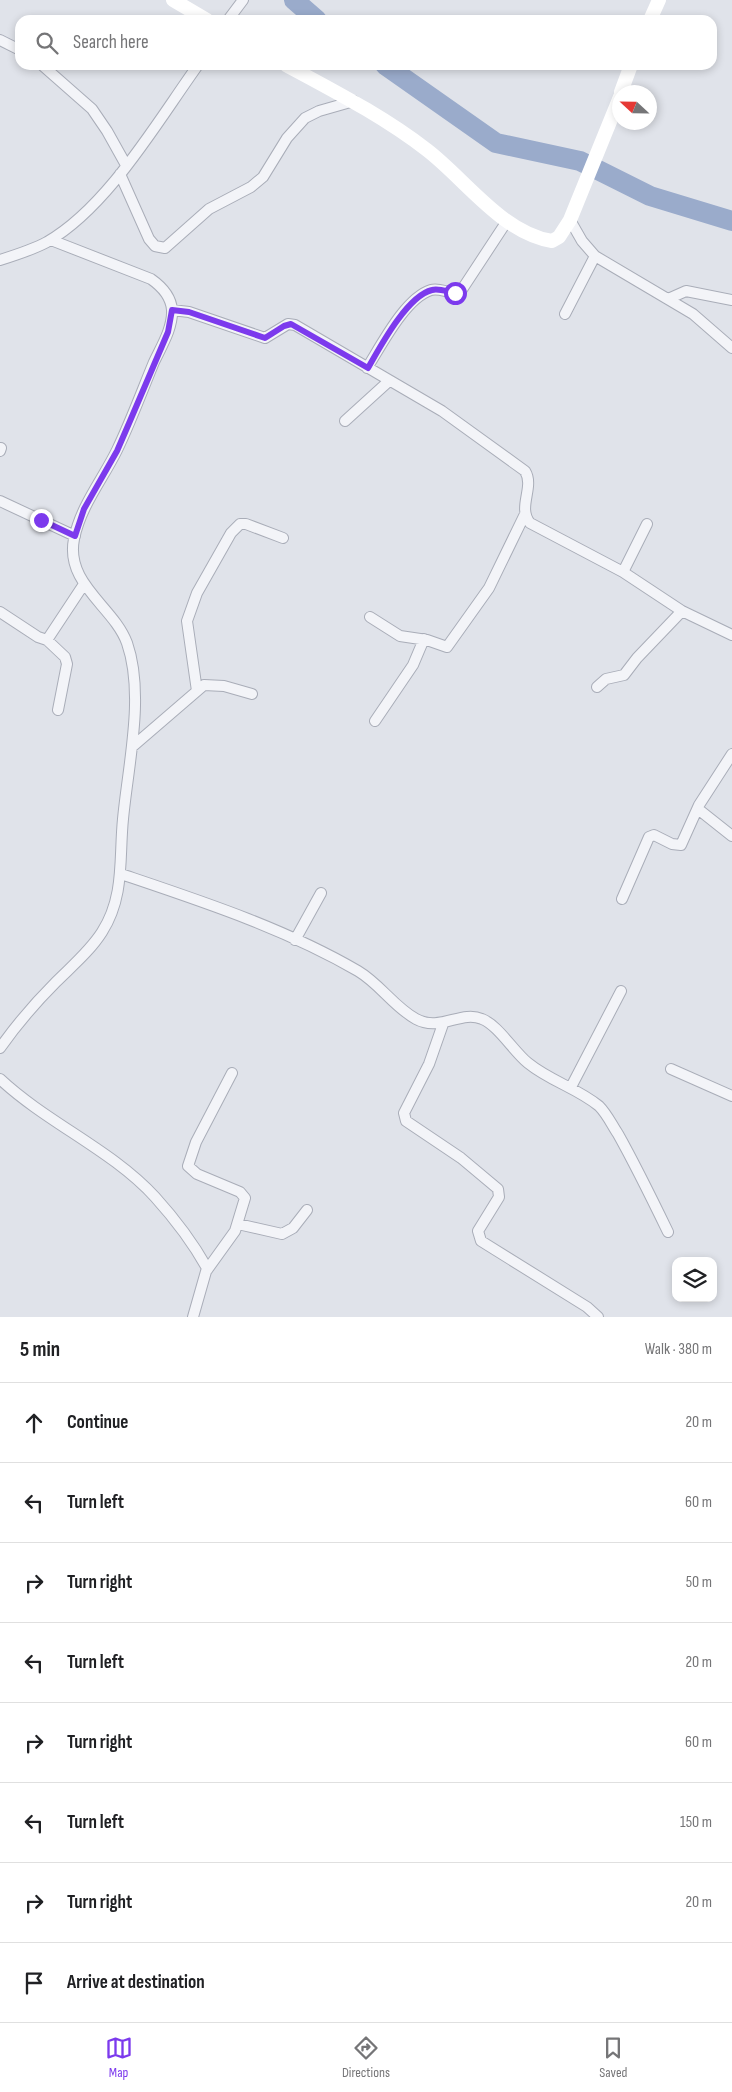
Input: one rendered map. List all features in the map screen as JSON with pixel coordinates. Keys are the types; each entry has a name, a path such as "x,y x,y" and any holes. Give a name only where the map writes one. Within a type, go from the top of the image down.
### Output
{"main road":[{"path":"173,0 198,15"},
{"path":"652,15 659,0"},
{"path":"295,70 354,101 428,150 507,222 530,235 552,241 559,237 570,220 612,117"},
{"path":"624,85 630,70"}],"street":[{"path":"232,15 243,0"},
{"path":"0,40 15,48"},
{"path":"48,70 92,109 126,165"},
{"path":"0,260 51,240 81,216 120,174 194,70"},
{"path":"120,174 149,239 155,246 165,248 209,209 251,187 263,178 299,123 319,111 354,101"},
{"path":"570,220 582,241 595,256 668,298 701,320 732,348"},
{"path":"368,368 396,322 422,295 433,290 455,293 461,291 507,222"},
{"path":"0,1048 22,1017 90,949 103,930 119,893 123,819 132,747 133,672 128,648 121,632 94,600 84,584 74,558 75,536 84,509 117,451 130,421 168,332 172,310 170,299 164,290 151,279 51,240"},
{"path":"566,314 595,256"},
{"path":"668,298 686,292 732,300"},
{"path":"172,310 189,312 265,338 284,326 291,324 458,422 524,471 529,480 525,514 489,588 451,645 444,647 424,639 394,633 370,618"},
{"path":"345,421 389,381"},
{"path":"0,502 75,536"},
{"path":"525,514 534,525 623,572 682,610 732,635"},
{"path":"197,691 187,622 196,594 218,555 231,533 240,524 256,527 284,538"},
{"path":"623,572 647,524"},
{"path":"47,640 84,584"},
{"path":"597,687 606,679 624,675 637,658 682,610"},
{"path":"0,612 38,637 47,640 65,657 67,664 58,710"},
{"path":"375,721 413,665 424,639"},
{"path":"132,747 204,686 213,684 252,694"},
{"path":"622,900 649,837 654,835 672,844 681,845 698,809 732,754"},
{"path":"698,809 732,836"},
{"path":"121,874 210,905 295,940 360,972 413,1018 431,1024 443,1024 473,1017 484,1019 529,1064 588,1097 606,1115 644,1183 668,1232"},
{"path":"295,940 321,893"},
{"path":"571,1087 621,991"},
{"path":"443,1024 429,1064 404,1114 406,1121 461,1158 498,1189 499,1197 478,1231 481,1240 587,1307 598,1317"},
{"path":"671,1069 732,1096"},
{"path":"193,1317 207,1270 225,1247 238,1224 244,1196 240,1192 196,1174 188,1166 204,1127 232,1073"},
{"path":"0,1079 21,1099 124,1170 155,1196 207,1270"},
{"path":"238,1224 282,1234 293,1228 307,1210"}],"waterway":[{"path":"294,0 311,15"},
{"path":"392,70 496,143 580,161 650,196 732,221"}],"route":[{"path":"41,520 75,536 84,509 117,451 130,421 168,332 172,320 172,310 189,312 265,338 288,324 295,325 368,368 403,312 422,295 433,290 455,293"}]}
